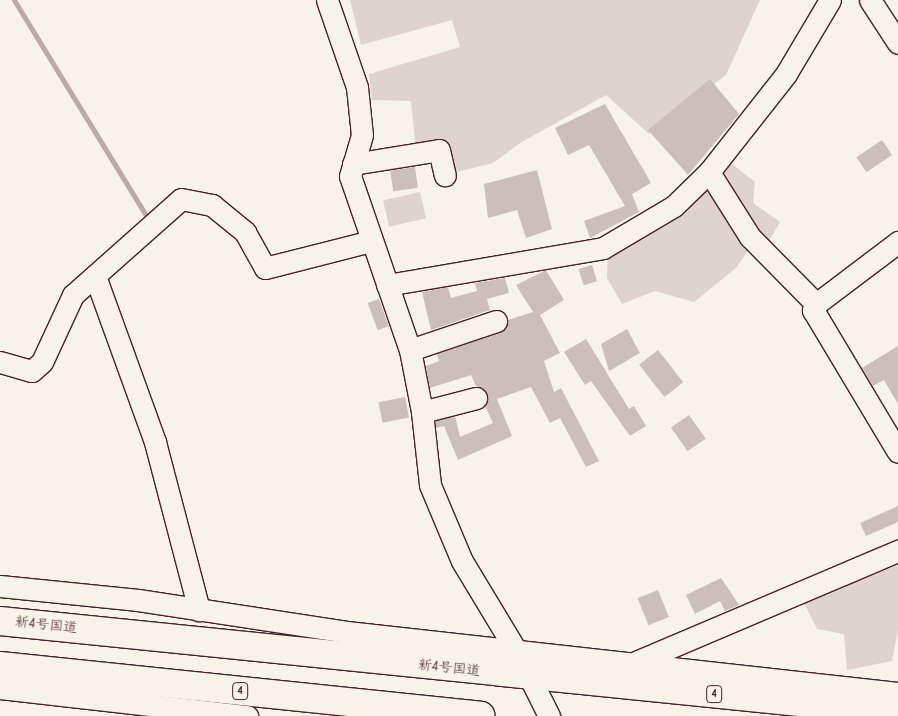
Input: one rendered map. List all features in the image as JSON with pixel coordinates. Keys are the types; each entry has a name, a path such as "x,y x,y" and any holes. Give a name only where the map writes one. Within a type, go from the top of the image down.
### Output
{"highway":[{"name":"新4号国道","path":"0,621 898,712"},
{"name":"4","path":"0,666 480,716"}],"street":[{"path":"327,0 357,87 362,135 350,176 410,350 422,412 430,485 462,561 530,676 549,716"},
{"path":"387,285 603,248 674,206 709,172 786,74 830,0"},
{"path":"870,0 898,43"},
{"path":"353,164 439,150 445,175"},
{"path":"709,172 750,237 816,304"},
{"path":"0,362 32,371 37,366 73,295 181,200 212,206 245,232 265,268 371,241"},
{"path":"898,242 816,304 812,310 898,452"},
{"path":"95,276 155,442 199,610"},
{"path":"410,350 496,321"},
{"path":"422,412 476,398"},
{"path":"634,663 898,551"},
{"path":"0,586 516,652 634,663 898,694"},
{"path":"0,688 247,716"}],"shaded area":[{"path":"350,0 760,0 726,75 649,134 606,95 520,143 493,163 445,175 439,150 416,153 411,101 372,100 369,74 460,47 452,20 361,45"},
{"path":"732,164 755,182 753,203 780,222 766,246 754,242 736,268 694,302 655,291 622,304 607,278 608,245 709,172"},
{"path":"420,192 426,218 389,227 383,201"},
{"path":"898,565 898,630 892,661 847,670 844,634 817,629 804,603"}],"building":[{"path":"710,79 739,114 688,175 648,130"},
{"path":"605,104 651,183 632,194 639,212 590,238 584,221 625,206 589,145 568,155 555,128"},
{"path":"882,140 892,155 866,172 856,157"},
{"path":"415,167 418,188 393,191 390,170"},
{"path":"537,170 552,229 526,238 517,210 488,218 484,184"},
{"path":"592,265 597,281 584,285 579,269"},
{"path":"546,270 564,300 540,315 560,353 544,361 554,392 561,388 599,461 586,467 560,418 550,423 531,387 497,399 512,436 458,460 444,426 436,428 436,421 455,416 460,437 493,423 485,406 488,394 476,386 471,375 430,388 426,366 439,361 437,354 500,333 508,320 533,312 516,285"},
{"path":"505,278 509,293 487,299 490,310 431,330 422,292 448,287 451,298 477,291 475,283"},
{"path":"379,299 389,326 378,330 368,303"},
{"path":"627,329 640,353 609,371 601,344"},
{"path":"586,339 629,409 634,406 646,426 630,436 591,381 585,385 564,352"},
{"path":"898,346 898,404 884,380 873,386 862,368"},
{"path":"658,350 683,382 664,397 639,365"},
{"path":"405,397 409,418 383,423 378,402"},
{"path":"689,415 706,439 688,451 671,428"},
{"path":"898,506 898,522 866,536 860,523"},
{"path":"721,578 739,605 725,611 720,601 695,614 686,595"},
{"path":"658,590 669,617 648,625 638,598"}],"waterway":[{"path":"14,0 147,217"}]}
